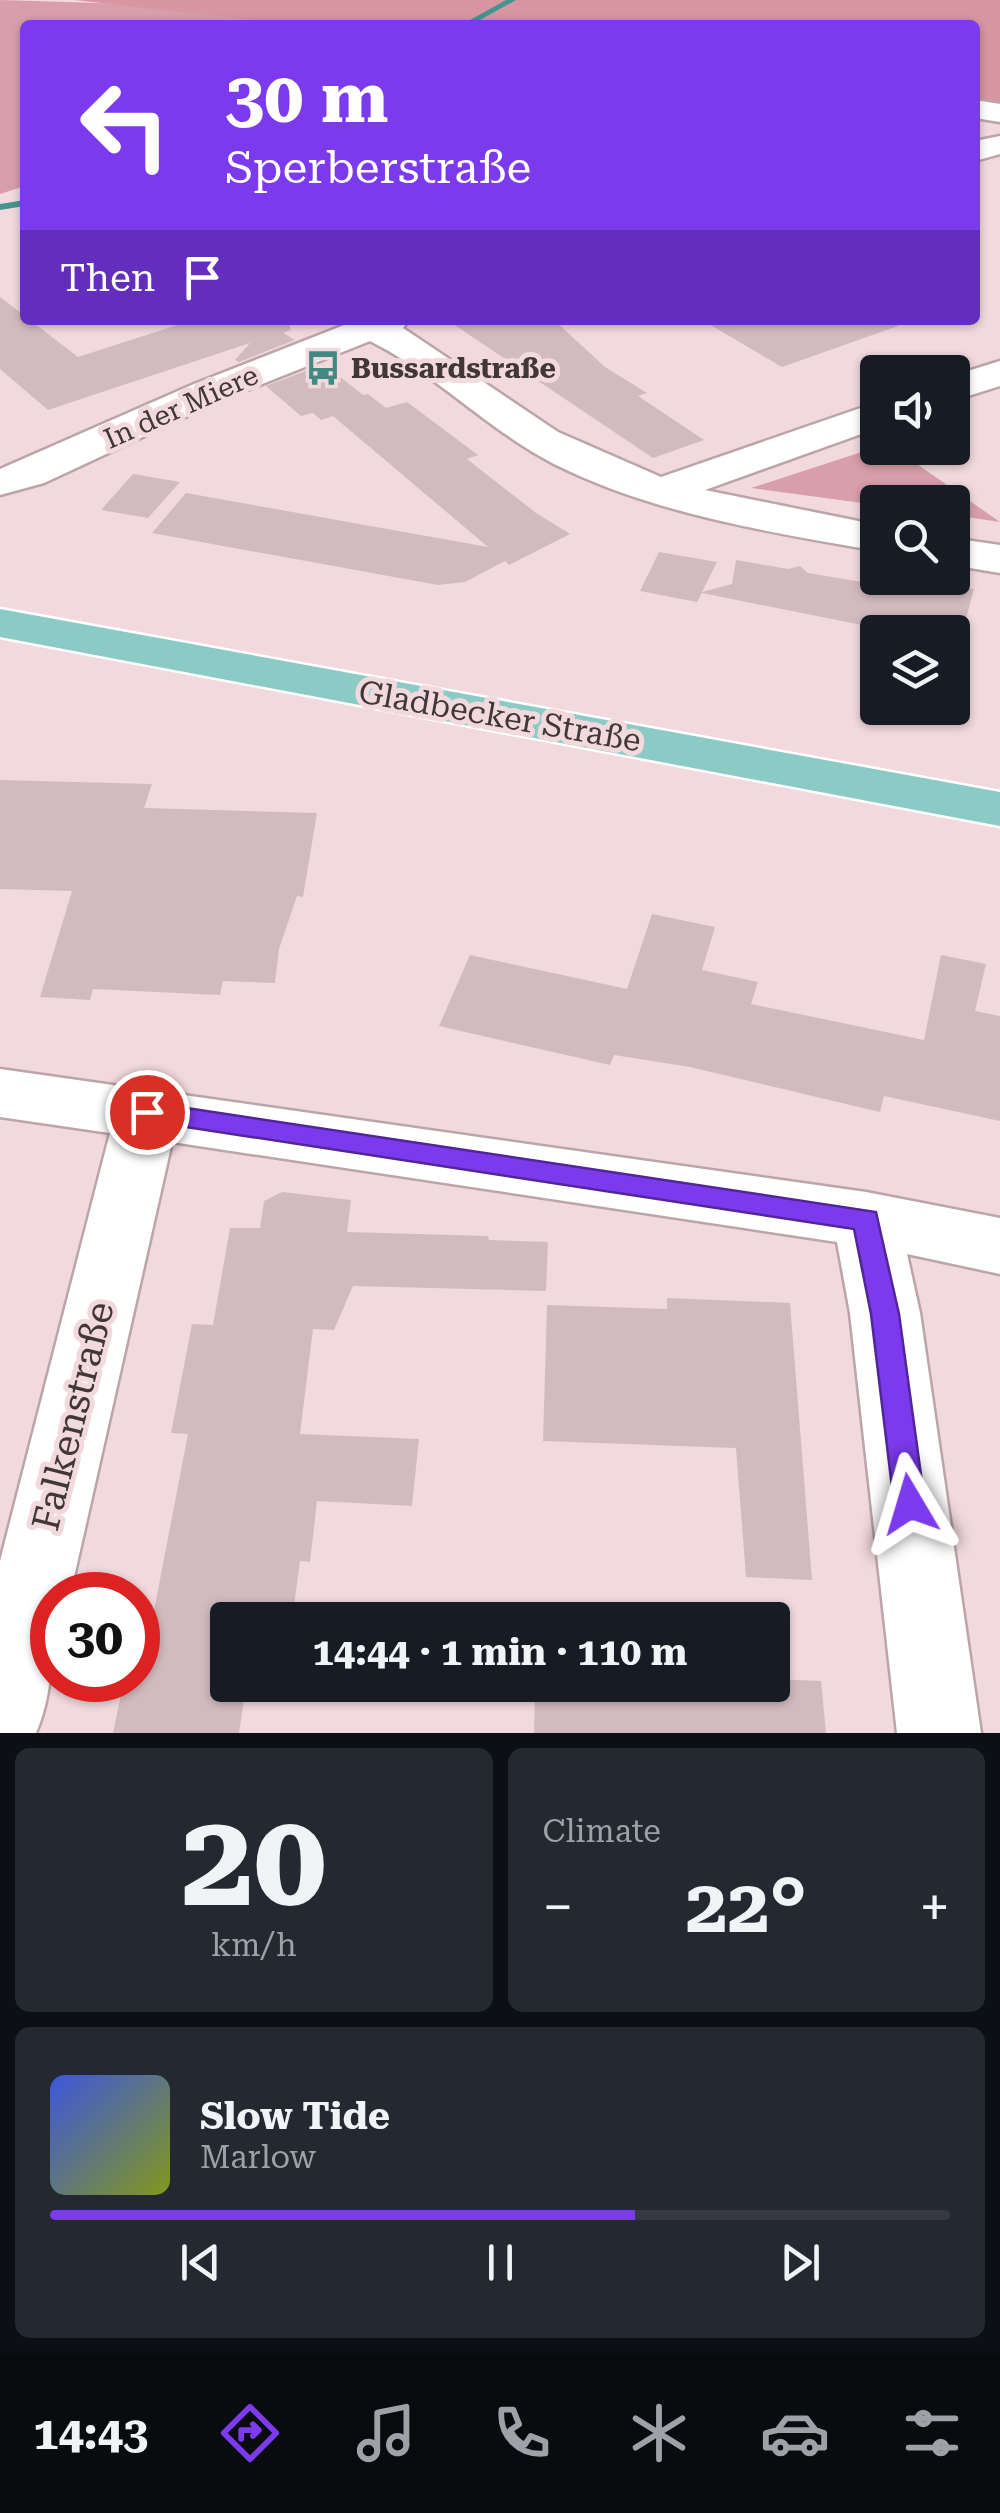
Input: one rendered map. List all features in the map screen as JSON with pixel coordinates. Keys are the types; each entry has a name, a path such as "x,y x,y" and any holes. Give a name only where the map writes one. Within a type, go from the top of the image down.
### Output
{"main road":[{"name":"Gladbecker Straße","path":"0,623 1000,809"}],"street":[{"name":"In der Miere","path":"10,486 208,392 378,325"},
{"path":"382,325 518,426 569,455 663,491 770,519 860,535"},
{"path":"970,383 1000,373"},
{"path":"663,491 860,420"},
{"path":"970,554 1000,559"},
{"path":"0,1093 866,1220 1000,1246"},
{"name":"Falkenstraße","path":"0,1721 147,1112"},
{"path":"866,1220 885,1314 939,1733"}],"shaded area":[{"path":"0,0 130,4 256,20 20,20 20,188 0,194"},
{"path":"75,0 1000,0 1000,106 980,104 980,20 251,20"},
{"path":"860,453 860,465 918,465 947,485 860,485 860,503 751,488"},
{"path":"970,501 1000,522 970,518"}],"building":[{"path":"0,297 20,312 20,325 36,325 78,357 177,325 290,325 291,330 283,333 295,340 239,362 235,360 250,343 48,410 0,369"},
{"path":"454,325 559,325 605,367 647,393 638,396 704,440 653,458"},
{"path":"711,325 898,325 898,326 782,367"},
{"path":"324,364 386,408 407,402 478,455 467,459 536,513 570,534 465,582 438,585 152,533 186,493 488,547 333,416 321,420 313,413 301,416 266,386"},
{"path":"133,474 180,482 148,518 101,510"},
{"path":"659,552 717,562 702,592 732,584 736,560 788,569 800,566 808,573 860,582 860,595 970,595 970,588 974,589 967,615 860,615 860,625 702,593 697,602 640,591"},
{"path":"0,780 152,784 144,808 317,813 303,897 297,896 279,949 275,983 223,981 220,995 93,989 90,1000 40,997 72,891 0,889"},
{"path":"652,914 715,927 702,970 758,982 751,1004 924,1040 941,955 986,964 975,1011 1000,1016 1000,1121 884,1096 880,1112 690,1067 614,1055 610,1065 439,1026 470,955 627,989"},
{"path":"282,1192 351,1200 347,1232 488,1236 489,1240 548,1242 546,1291 353,1286 334,1330 313,1329 300,1434 419,1439 412,1506 317,1501 310,1562 300,1561 294,1602 210,1602 210,1702 244,1702 239,1733 113,1733 119,1702 160,1702 160,1579 188,1434 171,1433 192,1324 213,1325 230,1228 260,1228 264,1201"},
{"path":"667,1298 790,1303 812,1580 746,1577 736,1448 543,1441 547,1305 667,1309"},
{"path":"790,1680 821,1681 826,1733 534,1733 535,1702 790,1702"}],"waterway":[{"path":"474,20 512,0"},
{"path":"0,207 20,204"}],"place":[{"name":"Bussardstraße","path":"323,368"}],"route":[{"path":"147,1112 866,1220 885,1314 910,1504"}]}
